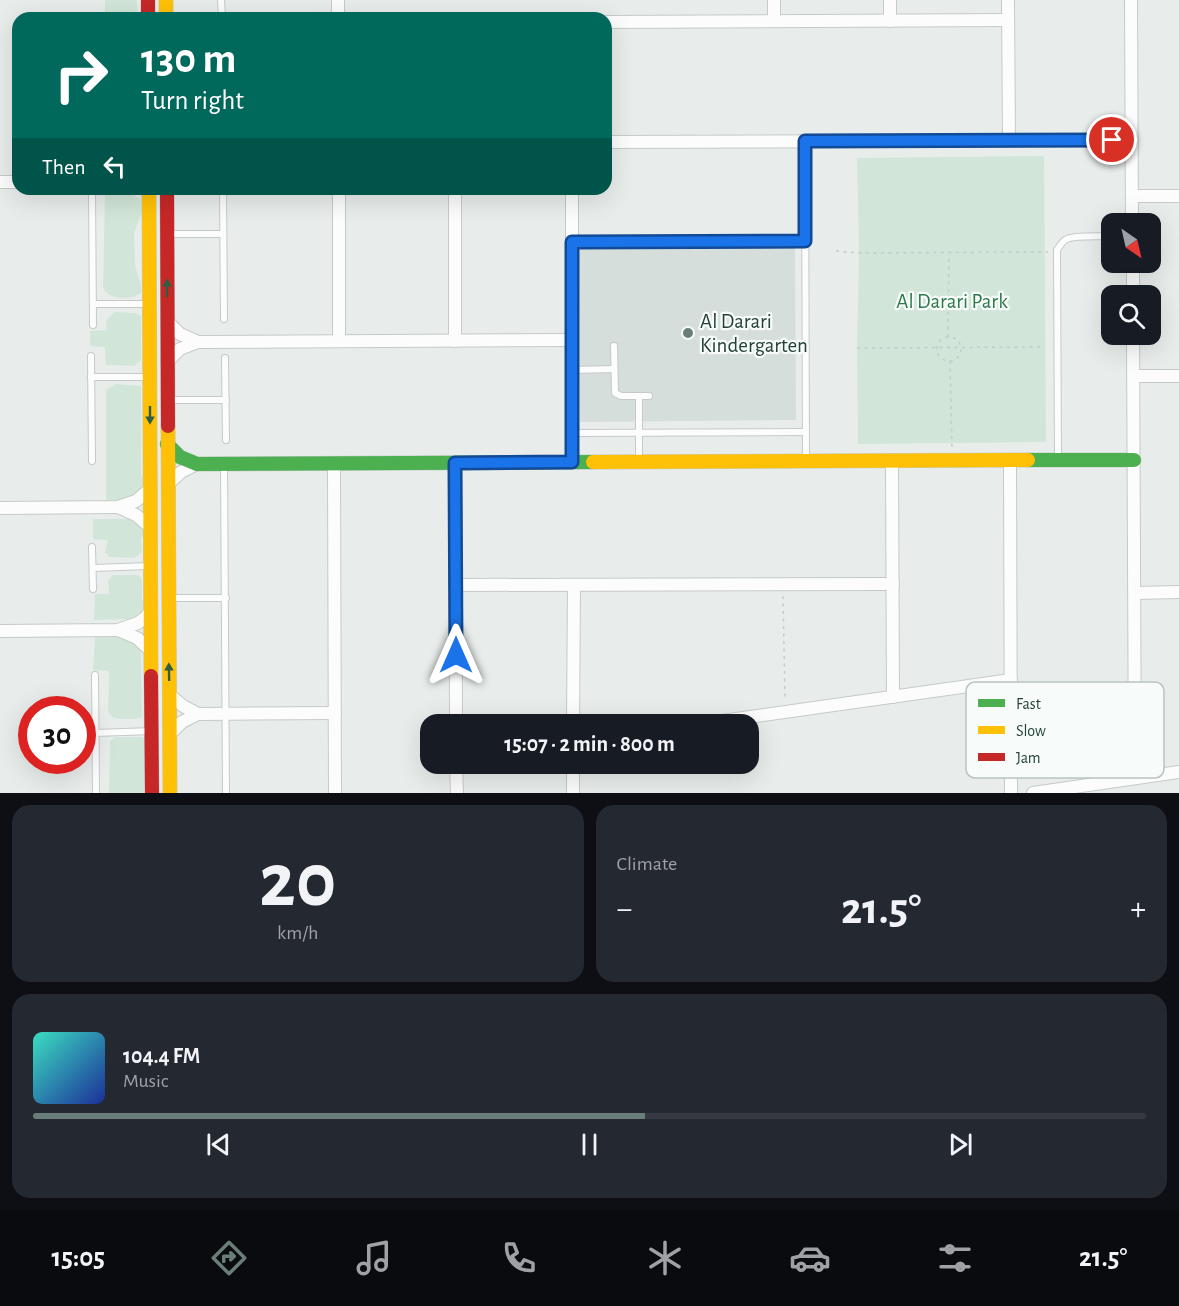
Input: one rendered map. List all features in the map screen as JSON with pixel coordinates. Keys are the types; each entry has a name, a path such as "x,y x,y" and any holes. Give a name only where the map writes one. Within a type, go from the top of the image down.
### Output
{"main road":[{"path":"167,195 170,786"},
{"path":"150,196 152,793"},
{"path":"167,444 180,457 197,464 1134,460"},
{"path":"152,731 159,748 161,779 170,786"}],"street":[{"path":"774,0 774,21"},
{"path":"890,0 890,21"},
{"path":"1008,0 1009,140"},
{"path":"1131,0 1132,213"},
{"path":"612,22 1008,20"},
{"path":"612,142 1132,140"},
{"path":"339,195 339,341"},
{"path":"455,195 455,341"},
{"path":"572,195 572,462"},
{"path":"1132,196 1179,196"},
{"path":"167,321 180,334 198,342"},
{"path":"167,362 180,349 198,342 572,340"},
{"path":"1133,345 1135,682"},
{"path":"1133,376 1179,376"},
{"path":"892,461 893,697"},
{"path":"997,682 1011,680 1010,461"},
{"path":"334,463 335,793"},
{"path":"455,463 456,714"},
{"path":"168,484 181,472 197,464"},
{"path":"0,508 118,507 136,501 150,489"},
{"path":"118,507 136,514 150,527"},
{"path":"455,585 893,584"},
{"path":"573,714 574,585"},
{"path":"1135,593 1179,592"},
{"path":"0,631 118,630 138,623 151,610"},
{"path":"118,630 137,638 152,651"},
{"path":"759,716 966,686"},
{"path":"170,694 183,706 198,714"},
{"path":"170,734 182,722 198,714 335,713"},
{"path":"1164,774 1179,772"},
{"path":"456,774 457,793"},
{"path":"573,774 573,793"},
{"path":"1033,793 1136,778"}],"lane":[{"path":"805,141 806,462"},
{"path":"92,195 93,325"},
{"path":"223,195 224,319"},
{"path":"168,234 224,234"},
{"path":"1058,461 1057,250 1066,239 1101,237"},
{"path":"572,242 805,241"},
{"path":"93,304 150,304"},
{"path":"614,346 615,390 618,395 649,396"},
{"path":"90,356 92,461"},
{"path":"225,358 226,440"},
{"path":"572,370 614,369"},
{"path":"92,377 150,377"},
{"path":"639,396 639,462"},
{"path":"167,400 226,400"},
{"path":"572,433 806,432"},
{"path":"224,464 226,793"},
{"path":"92,547 93,589"},
{"path":"93,567 151,566"},
{"path":"169,598 226,598"},
{"path":"95,675 95,696"},
{"path":"96,733 152,731"},
{"path":"96,774 96,793"}],"path":[{"path":"836,251 949,253 1057,250"},
{"path":"948,337 949,253"},
{"path":"948,337 956,339 961,348 956,358 950,361 940,357 938,348 939,342 948,337"},
{"path":"857,348 1042,347"},
{"path":"950,361 952,461"},
{"path":"783,584 785,712"}],"shaded area":[{"name":"Al Darari Kindergarten","path":"795,245 796,420 580,422 579,247"}],"green space":[{"path":"105,0 137,0 138,12 105,12"},
{"name":"Al Darari Park","path":"1044,156 1046,442 858,444 857,158"},
{"path":"105,195 133,195 140,199 144,207 134,233 135,265 141,293 130,298 114,297 103,288"},
{"path":"114,312 135,313 141,316 141,360 134,366 106,365 105,347 90,346 90,331 107,330 106,321"},
{"path":"116,384 141,386 141,476 145,483 134,498 106,500 106,390"},
{"path":"93,519 134,519 141,524 146,534 141,538 142,552 134,558 109,557 105,552 108,540 93,539"},
{"path":"113,575 138,575 142,579 142,600 146,604 141,613 131,619 94,620 95,594 109,594 108,581"},
{"path":"95,637 125,639 141,649 142,717 119,719 112,717 108,711 109,671 93,670"},
{"path":"116,737 142,737 145,740 144,793 109,793 110,741"}],"traffic: fast":[{"path":"167,444 180,457 197,464 593,462"},
{"path":"1028,460 1134,460"}],"traffic: slow":[{"path":"166,0 166,12"},
{"path":"149,195 151,676"},
{"path":"168,426 170,793"},
{"path":"593,462 1028,460"}],"traffic: jam":[{"path":"148,0 148,12"},
{"path":"167,195 168,426"},
{"path":"151,676 152,793"}],"place":[{"name":"Al Darari Kindergarten","path":"688,333"}],"route":[{"path":"456,655 455,463 572,462 572,242 805,241 805,141 1112,140"}]}
